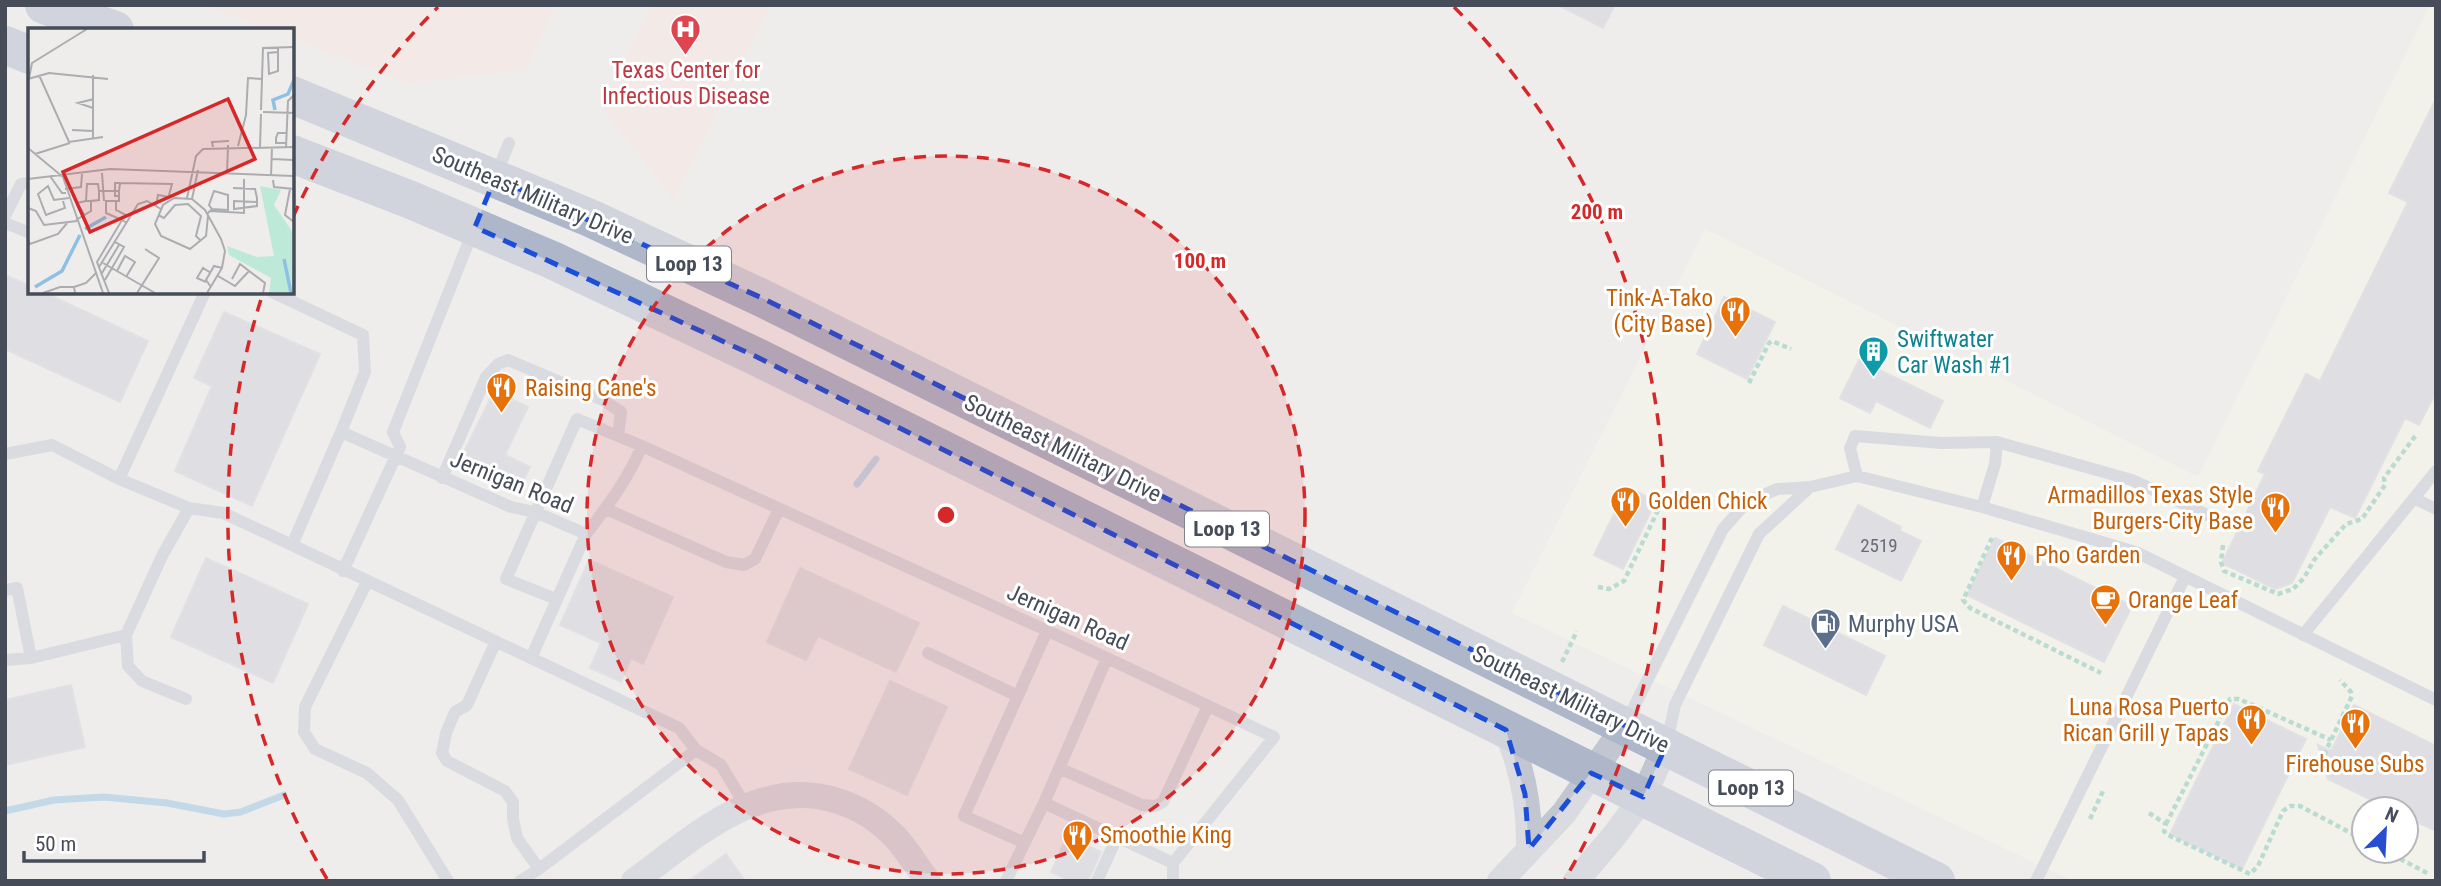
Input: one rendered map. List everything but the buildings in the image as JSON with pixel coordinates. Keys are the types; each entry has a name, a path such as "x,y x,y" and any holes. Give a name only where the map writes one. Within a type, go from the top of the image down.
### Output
{"main road":[{"path":"44,5 109,28"},
{"path":"5,45 28,54"},
{"name":"Southeast Military Drive","path":"294,96 590,218 762,298 1936,881"},
{"name":"Loop 13","path":"294,155 554,261 757,357 1812,881"},
{"path":"475,227 495,178"}],"street":[{"path":"1500,881 1564,813 1624,727"},
{"path":"1506,730 1521,772 1527,801 1530,821 1529,849"},
{"path":"1576,881 1643,797 1666,746"},
{"path":"634,881 745,805 771,797 799,794 826,797 852,806 876,820 896,838 928,881"}],"lane":[{"path":"495,178 509,143"},
{"path":"5,216 21,184 28,183"},
{"path":"5,223 28,232"},
{"path":"343,571 398,452 393,432 475,227"},
{"path":"119,480 204,294"},
{"path":"276,294 363,335 365,372 292,545"},
{"path":"442,478 486,377 498,364 508,360 603,400 621,412 618,436"},
{"path":"556,599 506,579 577,419 642,446"},
{"name":"Jernigan Road","path":"341,432 398,452 442,478 511,507 535,512 586,534 606,509 634,465 642,446 1107,657 1274,737 1173,863"},
{"path":"1857,477 1850,448 1855,436 1941,443 1997,442 2132,480 2214,518"},
{"path":"1982,507 1996,464 1997,442"},
{"path":"5,454 52,446 119,480 188,508 223,513 496,641 679,728 696,750 721,765 745,805"},
{"path":"2303,635 2436,471"},
{"path":"1624,727 1723,529 1747,502 1777,489 1810,487 1857,477 1982,507 2136,552 2436,700"},
{"path":"1666,746 1675,705 1759,534 1810,487"},
{"path":"2414,498 2436,509"},
{"path":"186,699 142,681 128,666 126,635 162,556 188,508"},
{"path":"606,509 726,562 744,565 755,559 779,509"},
{"path":"531,658 586,534"},
{"path":"2036,881 2186,577"},
{"path":"367,582 305,707 304,732 315,749 367,773 398,800 448,881"},
{"path":"5,590 17,588 31,658"},
{"path":"1025,843 964,816 1047,631"},
{"path":"5,660 31,658 126,635"},
{"path":"496,641 467,705 455,712 446,733 442,753 447,761 506,791 513,802 517,838 539,869"},
{"path":"928,653 1018,696"},
{"path":"1006,881 1044,803 1107,657"},
{"path":"1059,768 1142,805 1156,806 1163,802 1208,706"},
{"path":"520,881 696,750"},
{"path":"1044,803 1173,863 1174,881"},
{"path":"1097,881 1117,837"}],"path":[{"path":"1749,383 1772,341 1791,349"},
{"path":"2223,545 2221,562 2224,571 2278,594 2293,589 2346,524 2362,519 2385,485 2384,478 2392,464 2416,435"},
{"path":"1598,587 1609,589 1624,581 1662,502"},
{"path":"1992,538 1963,600 1969,608 2101,673"},
{"path":"1559,666 1577,631"},
{"path":"2324,755 2352,696 2340,680"},
{"path":"2331,740 2239,699 2230,699 2164,831 2250,874 2258,866 2283,811 2290,806 2300,806 2350,833"},
{"path":"2090,819 2103,791 2106,792"},
{"path":"2149,813 2166,824"},
{"path":"2412,865 2429,874"}],"highlighted area":[{"path":"495,178 762,298 1666,746 1643,797 1591,773 1529,849 1525,794 1506,730 757,357 475,227"}],"shaded area":[{"name":"Texas Center for Infectious Disease","path":"204,5 557,5 525,71 408,83 294,40 294,28 263,28"},
{"name":"Texas Center for Infectious Disease","path":"652,5 771,5 674,201 601,107"},
{"path":"2430,5 2436,5 2436,881 2073,881 1512,613 1705,229 2198,477"}],"waterway":[{"path":"857,484 876,459"},
{"path":"5,811 54,800 104,797 167,803 224,814 241,812 284,795"}],"place":[{"name":"Texas Center for Infectious Disease","path":"686,56"},
{"name":"Tink-A-Tako (City Base)","path":"1736,338"},
{"name":"Swiftwater Car Wash #1","path":"1874,379"},
{"name":"Raising Cane's","path":"502,415"},
{"name":"Golden Chick","path":"1625,528"},
{"name":"Armadillos Texas Style Burgers-City Base","path":"2276,535"},
{"name":"Pho Garden","path":"2012,582"},
{"name":"Orange Leaf","path":"2105,627"},
{"name":"Murphy USA","path":"1825,651"},
{"name":"Luna Rosa Puerto Rican Grill y Tapas","path":"2252,747"},
{"name":"Firehouse Subs","path":"2355,750"},
{"name":"Smoothie King","path":"1077,862"}]}
